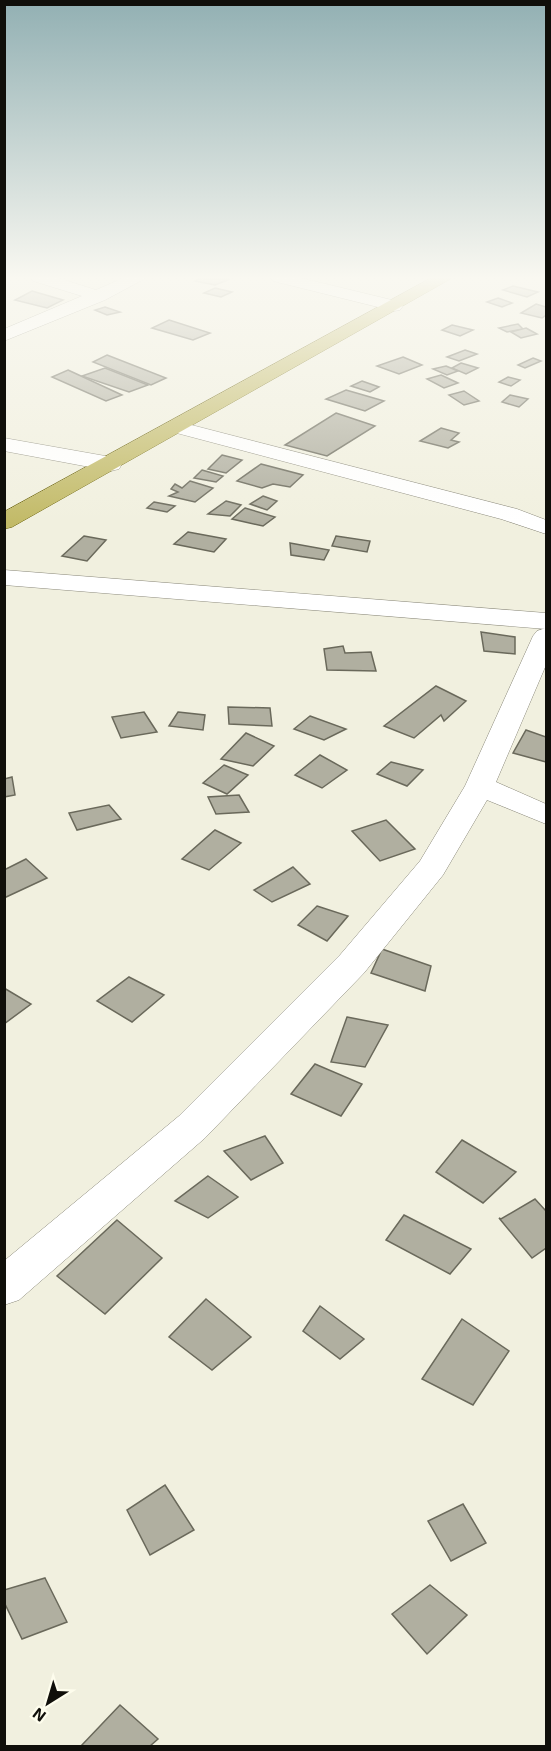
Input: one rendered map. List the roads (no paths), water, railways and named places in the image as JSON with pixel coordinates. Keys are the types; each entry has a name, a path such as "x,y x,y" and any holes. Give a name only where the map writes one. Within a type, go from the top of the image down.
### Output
{"main road":[{"path":"4,522 297,360"}],"street":[{"path":"176,427 509,514 546,526"},
{"path":"4,444 111,464"},
{"path":"4,578 546,621"},
{"path":"4,1287 192,1127 352,964 432,868 480,786 546,636"},
{"path":"480,786 546,815"}]}
